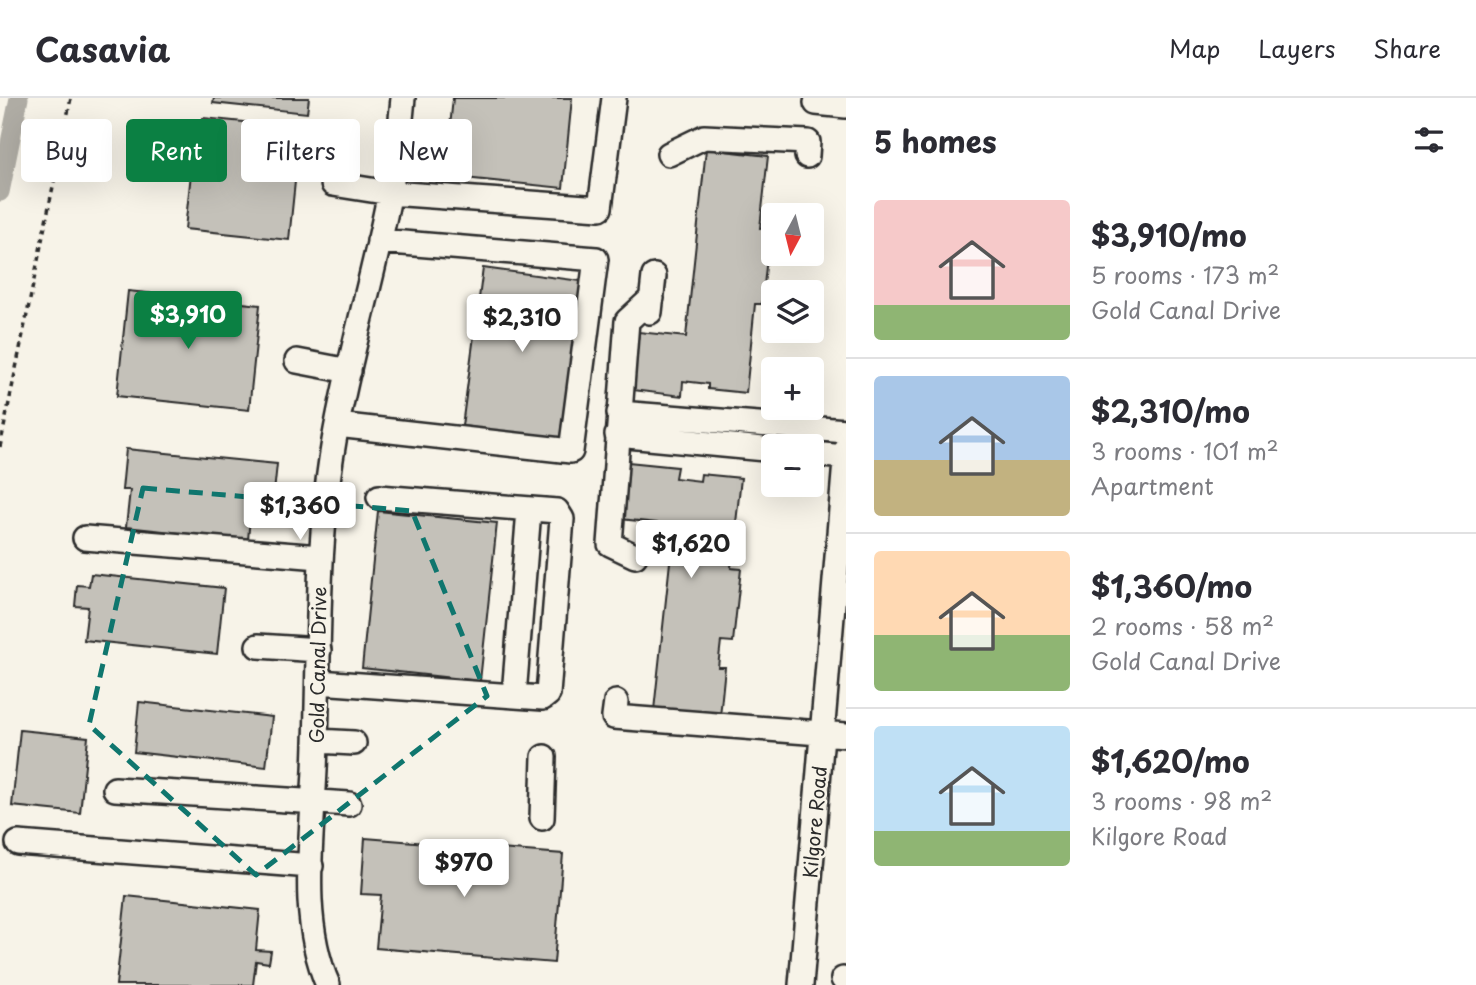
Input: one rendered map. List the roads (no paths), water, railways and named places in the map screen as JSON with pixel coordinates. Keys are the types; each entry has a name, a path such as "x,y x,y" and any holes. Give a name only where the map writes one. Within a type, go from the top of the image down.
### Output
{"street":[{"name":"Gold Canal Drive","path":"328,985 317,953 311,866 319,682 320,557 337,425 390,192 399,144 403,98"},
{"path":"333,184 390,192 600,208 614,98"},
{"path":"816,103 846,106"},
{"path":"669,154 704,137 808,142 807,156"},
{"path":"337,425 571,451 596,259 379,241"},
{"path":"635,556 610,544 618,424 627,321 653,287 649,322"},
{"path":"297,360 349,372"},
{"path":"618,424 727,434 783,429 846,431"},
{"path":"727,434 761,446"},
{"name":"Kilgore Road","path":"801,985 822,735 840,592 846,450"},
{"path":"824,455 845,457"},
{"path":"319,682 543,698 551,686 562,519 557,511 549,508 529,510 380,497"},
{"path":"514,695 529,510"},
{"path":"85,538 320,557"},
{"path":"258,646 319,650"},
{"path":"616,702 614,717 764,721 822,735 846,735"},
{"path":"317,741 354,743"},
{"path":"542,818 544,757"},
{"path":"115,789 349,804"},
{"path":"18,843 311,866"}],"waterway":[{"path":"0,192 19,98"}]}
